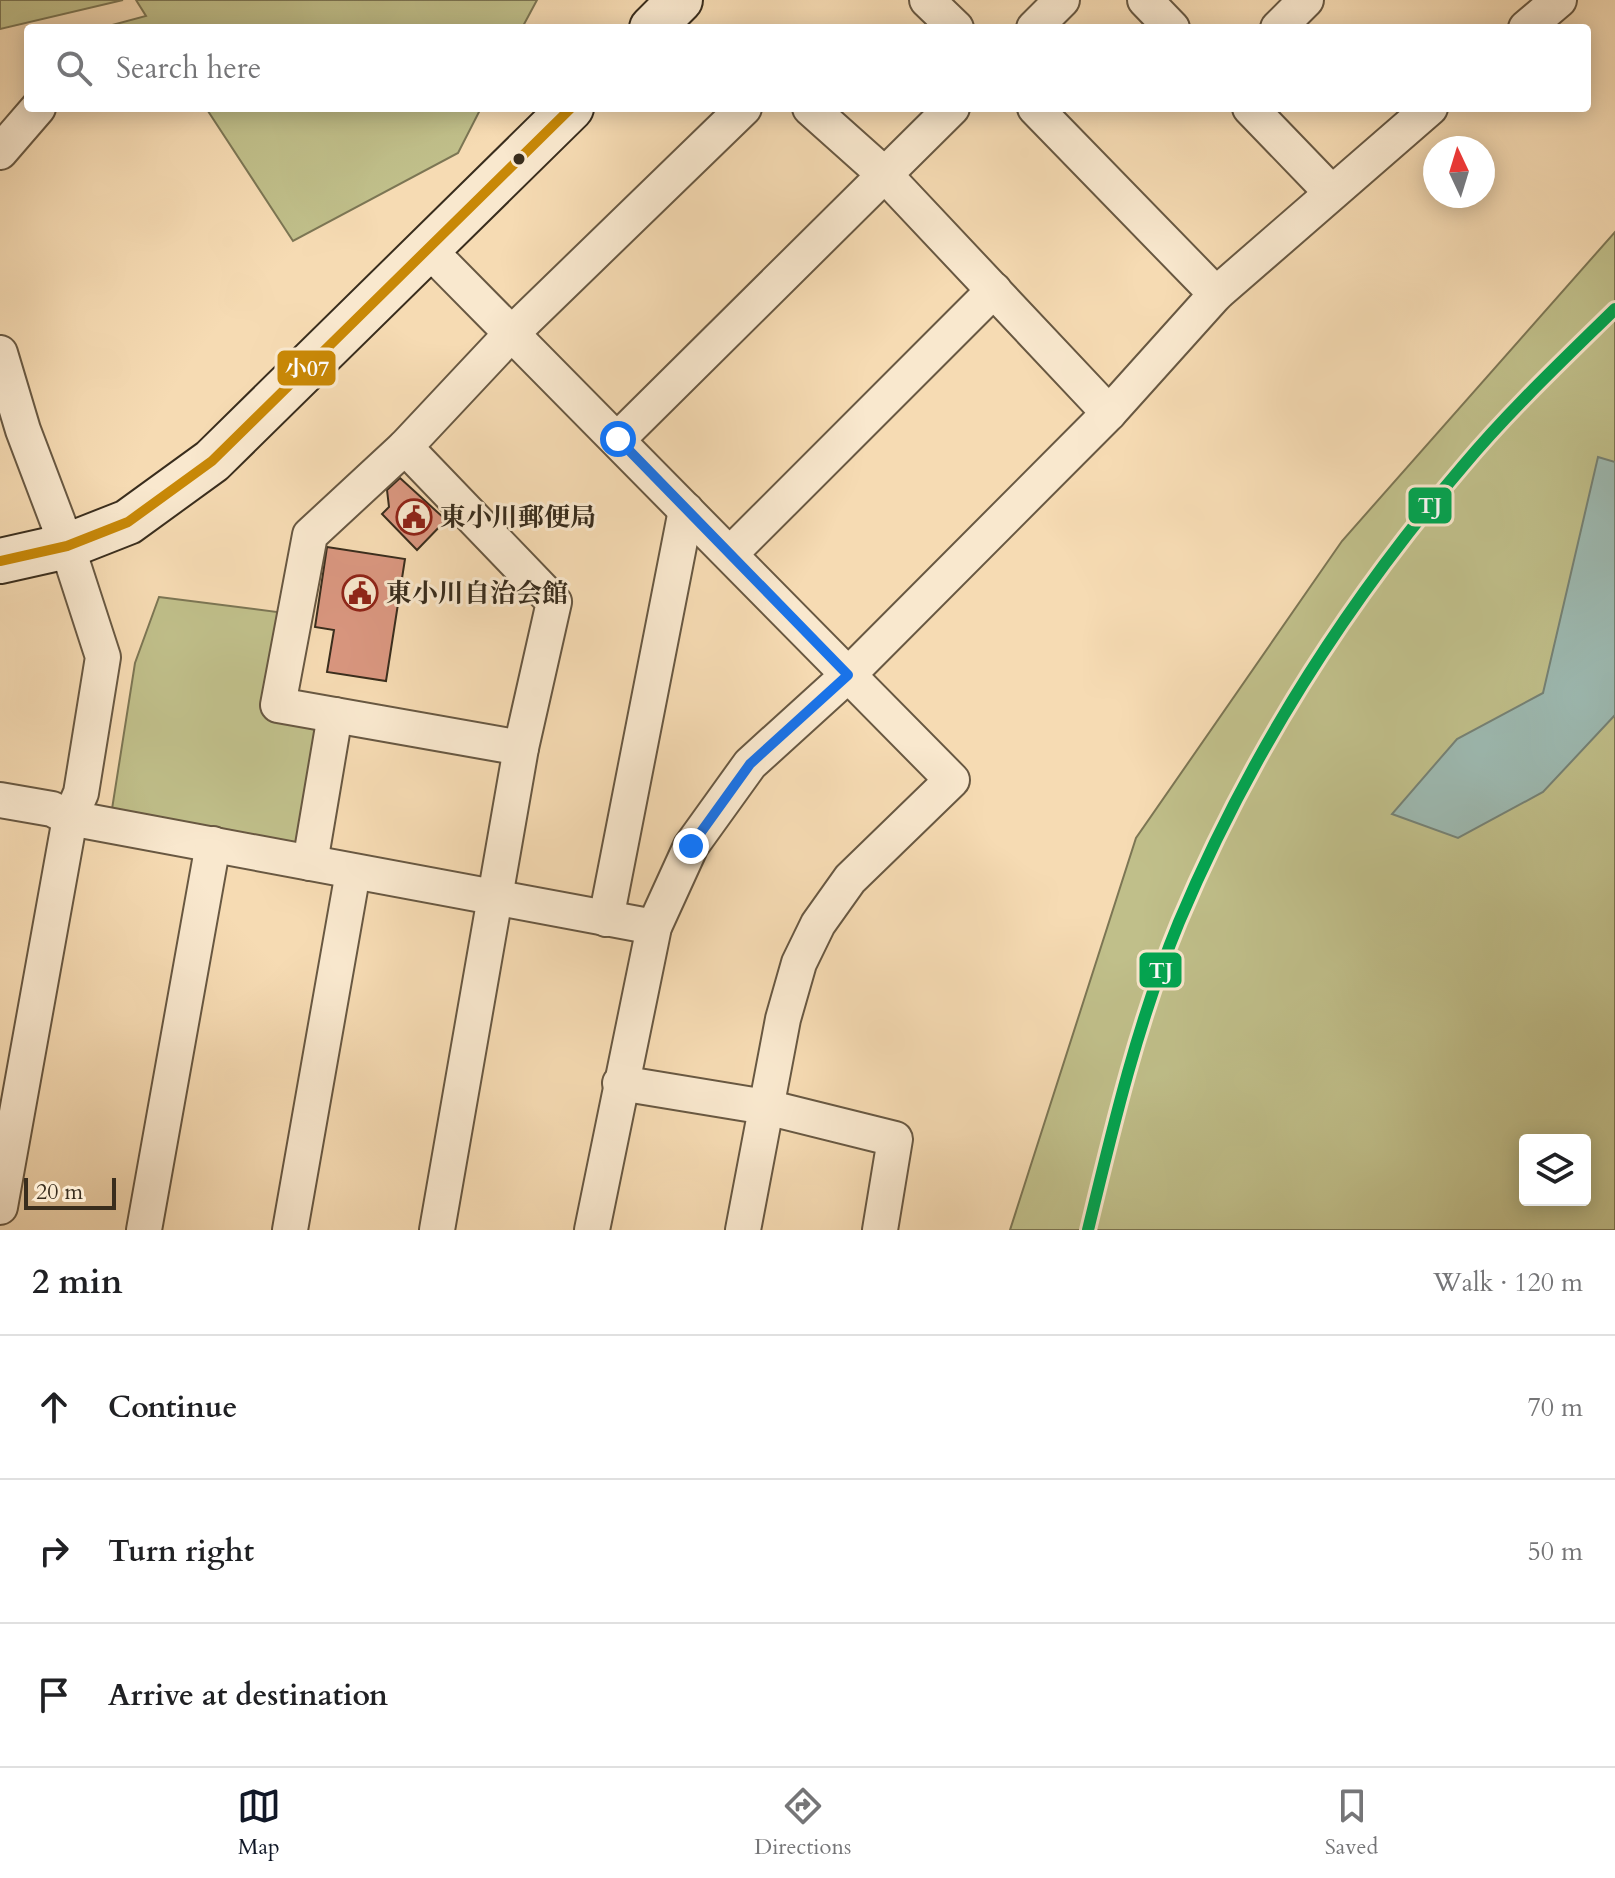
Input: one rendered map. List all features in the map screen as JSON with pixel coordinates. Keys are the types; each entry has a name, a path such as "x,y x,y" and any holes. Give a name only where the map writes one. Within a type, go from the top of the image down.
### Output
{"street":[{"path":"656,24 680,0"},
{"path":"927,0 952,24"},
{"path":"1038,24 1062,0"},
{"path":"1145,0 1168,24"},
{"path":"1282,24 1306,0"},
{"path":"1531,24 1559,0"},
{"path":"0,152 35,112"},
{"path":"0,561 67,546 128,522 212,461 567,112"},
{"path":"521,748 278,705 310,535 405,447 511,334 740,112"},
{"path":"814,112 885,175 1109,413"},
{"path":"618,439 948,112"},
{"path":"1039,112 1216,294"},
{"path":"1254,112 1331,192"},
{"path":"592,1230 654,927 691,846 750,764 848,675 1109,413 1216,294 1425,112"},
{"path":"428,249 952,780 850,879 818,924 799,963 783,1019 743,1230"},
{"path":"730,554 994,290"},
{"path":"0,353 12,432 67,546 103,657 81,793 70,818 0,1207"},
{"path":"405,447 554,602 521,748 437,1230"},
{"path":"606,919 686,510"},
{"path":"310,863 335,715"},
{"path":"0,800 52,809 70,818 654,927"},
{"path":"144,1230 213,844"},
{"path":"290,1230 353,872"},
{"path":"620,1083 766,1107 895,1139 880,1230"}],"shaded area":[{"path":"0,0 123,0 0,29"},
{"path":"136,0 537,0 524,24 116,24 146,16"},
{"path":"209,112 479,112 458,153 293,241"},
{"path":"1615,232 1615,1230 1010,1230 1136,838 1342,541"},
{"path":"159,597 285,613 266,712 322,724 299,847 112,809 135,663"}],"water":[{"path":"1598,457 1615,462 1615,715 1543,792 1458,838 1392,814 1457,739 1543,693"}],"building":[{"name":"東小川郵便局","path":"400,478 446,520 417,550 382,514 389,507 387,490"},
{"name":"東小川自治会館","path":"327,547 405,559 386,681 327,672 334,630 315,627"}],"transit line":[{"name":"小07","path":"0,561 67,546 128,522 212,461 567,112"},
{"name":"TJ","path":"1088,1230 1128,1074 1164,959 1207,860 1269,741 1340,627 1420,518 1499,425 1615,309"}],"place":[{"name":"東小川郵便局","path":"414,517"},
{"name":"東小川自治会館","path":"360,593"}],"route":[{"path":"618,439 848,675 750,764 691,846"}]}
